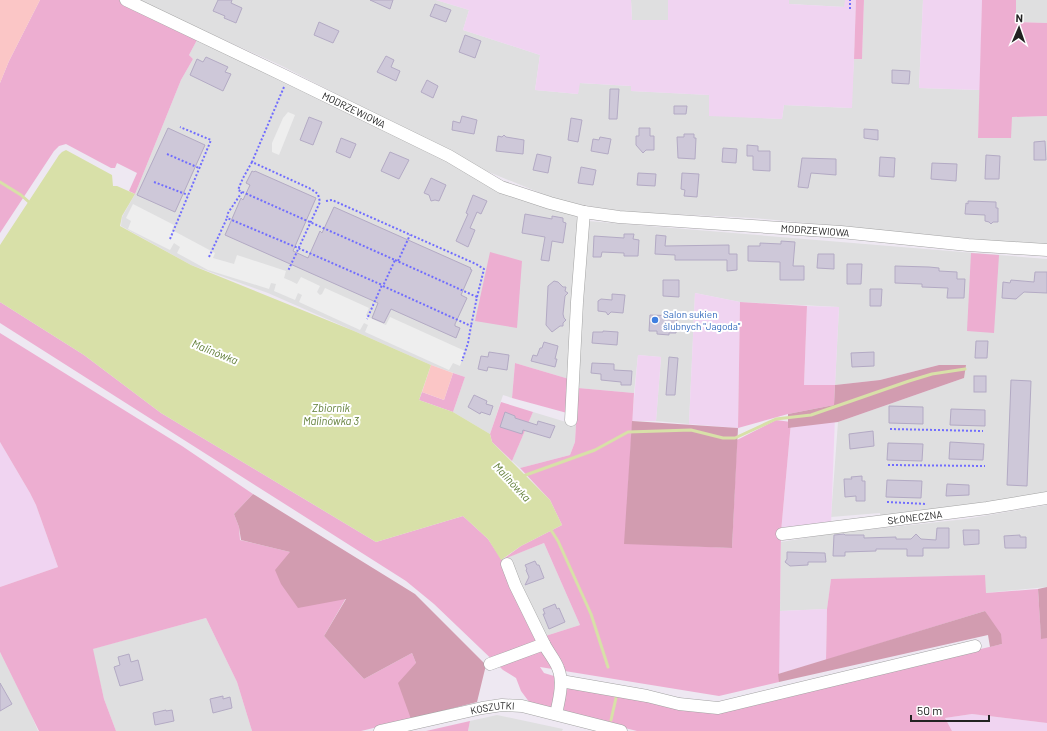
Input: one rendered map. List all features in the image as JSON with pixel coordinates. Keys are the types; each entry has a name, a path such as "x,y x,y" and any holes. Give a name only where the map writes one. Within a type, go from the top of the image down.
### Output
{"street":[{"name":"MODRZEWIOWA","path":"126,0 449,156 501,187 550,203 593,214 640,219 841,232 968,245 1047,250"},
{"path":"571,420 577,302 584,212"},
{"name":"SŁONECZNA","path":"782,534 934,515 1047,498"},
{"path":"507,564 515,585 560,675 560,692 556,714"},
{"path":"490,664 544,644"},
{"path":"560,675 679,704 718,708 975,646"},
{"name":"KOSZUTKI","path":"380,731 482,708 502,705 522,706 621,731"}],"path":[{"path":"850,0 850,8"},
{"path":"288,77 252,162 238,190 477,297"},
{"path":"170,238 211,140 180,127"},
{"path":"167,154 199,168"},
{"path":"252,162 311,189 318,194 320,202 288,271"},
{"path":"154,182 188,195"},
{"path":"209,257 228,213 242,192"},
{"path":"326,201 332,200 484,269 468,343 462,361"},
{"path":"227,218 298,248 471,326"},
{"path":"367,319 382,286 410,235"},
{"path":"890,429 983,431"},
{"path":"888,465 986,466"},
{"path":"887,502 934,504"}],"shaded area":[{"path":"0,0 40,0 9,61 0,83"},
{"path":"40,0 119,0 197,40 189,55 193,59 181,80 135,194 129,191 137,173 117,163 115,168 111,168 66,144 59,146 54,151 0,233 0,83 9,61"},
{"path":"136,0 436,0 469,10 463,30 540,55 535,90 578,94 579,83 631,86 631,91 710,95 709,115 782,119 784,105 851,108 854,59 862,58 864,0 923,0 919,88 980,90 978,138 1012,117 1047,116 1047,246 753,218 628,212 562,202 484,170 282,66"},
{"path":"436,0 631,0 632,20 668,20 668,0 789,0 789,4 844,7 845,0 856,0 852,108 784,105 782,119 709,116 709,95 631,91 631,86 580,83 578,94 535,90 540,55 463,30 469,10"},
{"path":"631,0 668,0 668,20 632,20"},
{"path":"789,0 845,0 845,7 789,4"},
{"path":"856,0 864,0 862,59 854,59"},
{"path":"923,0 982,0 980,90 919,88"},
{"path":"982,0 1016,0 1016,22 1047,23 1047,116 1012,117 1011,138 978,138"},
{"path":"1016,0 1047,0 1047,23 1016,22"},
{"path":"197,40 347,111 465,171 494,190 578,217 569,379 515,363 512,398 503,395 490,434 453,412 465,377 431,365 268,293 191,265 121,226 122,217 135,194 181,80 193,59 189,55"},
{"path":"288,112 295,115 279,155 272,152 272,143 283,118"},
{"path":"133,204 174,225 172,230 215,253 213,258 234,264 237,255 286,271 284,278 297,284 301,277 320,286 317,292 320,295 325,288 369,308 366,315 368,317 386,325 390,317 465,351 460,366 453,363 449,370 365,332 368,325 364,323 360,330 299,302 302,295 298,293 295,300 274,291 276,284 271,283 269,289 208,270 177,253 180,247 174,243 170,250 128,229 131,221 126,218"},
{"path":"588,221 1047,259 1047,497 880,520 880,513 831,517 838,422 964,378 939,365 880,380 835,385 839,307 740,302 695,293 689,424 656,421 661,357 638,355 634,393 578,388"},
{"path":"490,252 522,261 517,328 475,321"},
{"path":"971,253 999,255 994,333 967,331"},
{"path":"695,293 740,302 738,428 689,424"},
{"path":"0,302 84,355 161,413 376,542 463,516 488,539 502,560 521,546 562,525 550,500 520,468 570,455 575,442 578,388 634,393 625,543 732,548 737,440 776,420 791,422 781,532 779,682 719,696 540,667 544,673 554,676 556,688 554,702 550,709 530,703 521,691 516,678 503,670 434,604 406,581 0,323","holes":["544,543 580,625 536,639 502,560"]},
{"path":"740,302 807,306 804,385 835,385 834,405 788,414 738,428"},
{"path":"807,306 839,307 835,385 804,385"},
{"path":"0,333 182,446 253,494 234,514 239,527 240,540 290,552 346,598 324,636 364,679 412,653 416,663 411,719 361,731 252,731 237,682 206,618 93,649 104,699 116,731 39,731 0,652 0,587 58,567 36,505 0,442"},
{"path":"638,355 661,357 656,421 632,421"},
{"path":"515,363 569,379 567,413 512,398"},
{"path":"431,365 453,373 444,400 422,392"},
{"path":"939,365 966,365 964,378 838,422 788,428 788,414 834,405 835,385 880,380"},
{"path":"453,373 465,377 453,412 419,400 422,392 444,400"},
{"path":"501,402 533,412 512,461 492,442 490,434"},
{"path":"533,412 576,425 575,442 570,455 520,468 512,461"},
{"path":"835,416 831,525 781,532 791,422"},
{"path":"632,421 738,428 732,548 624,544"},
{"path":"0,442 36,505 58,567 0,587"},
{"path":"253,494 415,594 486,665 477,702 411,719 398,683 416,663 412,653 364,679 324,636 346,599 298,608 281,584 275,570 290,552 241,540 239,527 234,514"},
{"path":"1047,505 1047,587 985,593 985,575 831,580 827,609 780,611 781,542 829,534 966,519"},
{"path":"544,543 580,625 536,639 501,560"},
{"path":"985,575 986,593 1038,589 1041,638 1047,638 1047,723 972,714 945,718 952,731 637,731 564,713 563,705 566,684 720,710 1002,644 985,611 826,660 827,609 831,579"},
{"path":"1047,587 1047,638 1041,639 1038,589"},
{"path":"827,609 826,660 778,674 780,611"},
{"path":"985,611 1001,634 1002,644 990,647 988,635 779,682 778,674"},
{"path":"206,618 237,682 252,731 116,731 104,699 92,649"},
{"path":"0,652 30,712 38,731 0,731"},
{"path":"972,714 1047,723 1047,731 952,731 945,718"},
{"path":"497,715 563,729 562,731 468,731 470,721"},
{"path":"470,721 468,731 426,731"}],"water":[{"name":"Zbiornik Malinówka 3","path":"66,150 112,175 113,186 117,186 135,194 122,216 120,226 191,265 354,331 431,365 419,400 453,412 490,434 492,442 550,500 562,525 521,546 501,560 488,539 463,516 376,542 161,413 84,355 0,302 0,245 59,155"}],"building":[{"path":"218,0 232,0 231,3 242,8 236,23 213,11"},
{"path":"370,0 393,0 390,9"},
{"path":"435,4 451,10 446,22 430,16"},
{"path":"319,22 339,31 333,43 314,35"},
{"path":"465,35 481,41 475,58 459,52"},
{"path":"386,56 394,60 391,67 400,71 396,81 377,72"},
{"path":"206,57 228,67 225,72 231,74 223,91 190,75 197,59 203,62"},
{"path":"892,70 910,71 909,84 892,83"},
{"path":"427,80 438,86 433,98 421,92"},
{"path":"610,89 619,89 617,119 609,119"},
{"path":"674,106 687,106 686,114 674,114"},
{"path":"462,116 477,120 474,134 452,130 453,121 460,123"},
{"path":"309,117 322,122 313,145 300,140"},
{"path":"571,118 582,120 578,142 568,140"},
{"path":"168,128 205,145 175,212 137,195"},
{"path":"639,128 650,128 650,136 654,136 654,150 646,150 643,153 636,145 636,136 639,136"},
{"path":"864,129 878,130 878,140 864,138"},
{"path":"684,134 694,134 694,138 696,138 695,159 678,158 677,137 684,137"},
{"path":"504,135 506,137 524,140 523,154 496,151 498,136 502,137"},
{"path":"600,137 611,139 608,154 591,151 593,139 599,140"},
{"path":"341,138 356,144 350,158 336,152"},
{"path":"1045,141 1046,160 1034,160 1034,142"},
{"path":"747,145 758,146 758,151 770,151 770,171 753,170 753,156 747,156"},
{"path":"723,148 737,149 736,163 722,162"},
{"path":"390,152 409,160 399,179 381,171"},
{"path":"537,154 551,157 548,173 533,170"},
{"path":"986,155 1000,156 999,179 985,179"},
{"path":"880,157 895,158 894,177 879,176"},
{"path":"802,158 836,159 836,175 811,173 808,188 798,187"},
{"path":"932,163 957,164 956,181 931,179"},
{"path":"581,167 596,170 593,185 578,183"},
{"path":"252,171 316,198 293,251 308,258 320,231 322,233 334,207 471,268 470,269 472,270 461,295 467,298 455,324 455,326 460,328 456,338 391,309 384,323 372,318 378,303 225,235 241,198 243,200 250,185 246,183"},
{"path":"638,173 656,174 655,186 637,185"},
{"path":"682,173 699,174 697,197 684,196 685,190 681,189"},
{"path":"431,178 446,185 439,201 431,201 429,195 424,193"},
{"path":"473,195 487,201 481,214 477,212 470,228 475,230 468,247 456,241 468,214 466,213"},
{"path":"968,201 996,202 996,208 998,208 998,222 993,222 991,224 985,221 985,215 965,214 966,203 968,204"},
{"path":"525,214 552,219 552,216 563,218 563,222 566,223 563,243 552,241 549,261 541,260 545,237 522,233"},
{"path":"624,234 634,234 633,239 639,240 638,256 624,256 624,253 602,252 601,257 593,257 594,236 624,238"},
{"path":"656,235 666,236 665,246 729,245 729,254 737,254 737,270 727,271 727,260 675,260 675,255 655,254"},
{"path":"781,241 795,242 793,266 804,266 804,280 780,280 780,262 748,261 748,246 760,246 760,243 781,244"},
{"path":"818,254 834,254 834,269 817,268"},
{"path":"847,264 862,264 861,284 847,284"},
{"path":"895,266 929,267 939,268 939,271 957,272 957,279 965,279 964,298 947,298 948,288 922,287 922,284 895,283"},
{"path":"1035,272 1047,272 1047,293 1024,292 1016,299 1002,298 1003,282 1010,283 1011,280 1034,282"},
{"path":"663,280 679,280 679,297 663,296"},
{"path":"554,281 558,282 563,287 566,287 565,291 568,293 565,296 563,314 566,320 563,323 563,326 560,326 552,332 546,325 548,286"},
{"path":"870,289 882,289 881,306 870,306"},
{"path":"612,294 625,295 623,313 611,312 608,315 606,312 598,311 598,301 601,299 612,300"},
{"path":"650,315 677,316 676,333 669,333 669,335 657,334 657,331 649,331"},
{"path":"593,332 618,332 617,345 592,343"},
{"path":"976,341 988,341 987,358 975,358"},
{"path":"544,342 558,346 555,367 531,361 533,355 537,356"},
{"path":"489,352 509,355 507,370 488,367 487,371 478,369 481,356 488,357"},
{"path":"874,352 874,366 852,367 851,353"},
{"path":"669,357 678,358 675,395 666,395"},
{"path":"592,363 614,364 614,370 632,371 631,385 621,385 621,382 601,380 601,374 591,373"},
{"path":"974,376 986,376 986,392 974,392"},
{"path":"1011,380 1031,381 1027,486 1007,485"},
{"path":"474,395 487,401 486,404 493,406 490,415 481,412 480,414 468,407"},
{"path":"889,406 923,407 923,424 889,423"},
{"path":"951,409 985,410 985,426 950,425"},
{"path":"505,412 515,416 515,418 537,425 538,421 555,426 550,438 523,430 522,434 500,427"},
{"path":"873,431 874,446 850,449 849,434"},
{"path":"950,442 984,444 983,460 949,459"},
{"path":"888,443 923,444 922,461 887,460"},
{"path":"862,476 862,481 865,481 865,501 856,501 856,496 845,497 844,479 852,479 851,477"},
{"path":"887,480 922,481 921,498 886,497"},
{"path":"947,484 969,485 969,495 946,496"},
{"path":"937,528 949,528 949,548 923,548 923,556 907,556 907,549 876,549 876,551 845,552 845,556 833,556 834,535 864,535 864,538 896,537 896,539 911,539 916,534 921,539 936,540"},
{"path":"963,530 979,530 979,544 964,545"},
{"path":"1020,535 1020,537 1026,537 1026,548 1005,548 1004,536"},
{"path":"787,552 825,553 826,562 808,562 808,565 790,566 785,562 787,559"},
{"path":"535,561 537,565 539,565 544,578 525,585 529,577 525,565"},
{"path":"555,604 557,609 559,608 565,622 549,629 543,614 545,614 543,609"},
{"path":"129,654 131,662 138,660 143,680 120,686 114,667 120,665 118,657"},
{"path":"0,683 12,704 0,711"},
{"path":"223,696 223,699 230,697 232,708 213,713 210,699"},
{"path":"172,710 174,721 155,725 153,713"}],"waterway":[{"name":"Malinówka","path":"0,182 21,195 30,203"},
{"path":"523,476 595,450 628,432 691,430 723,438 735,438 776,419 811,415 932,374 965,369"},
{"name":"Malinówka","path":"549,527 558,541 591,614 608,667"},
{"name":"Malinówka","path":"611,720 616,698"}],"place":[{"name":"Salon sukien ślubnych \"Jagoda\"","path":"655,320"}]}
